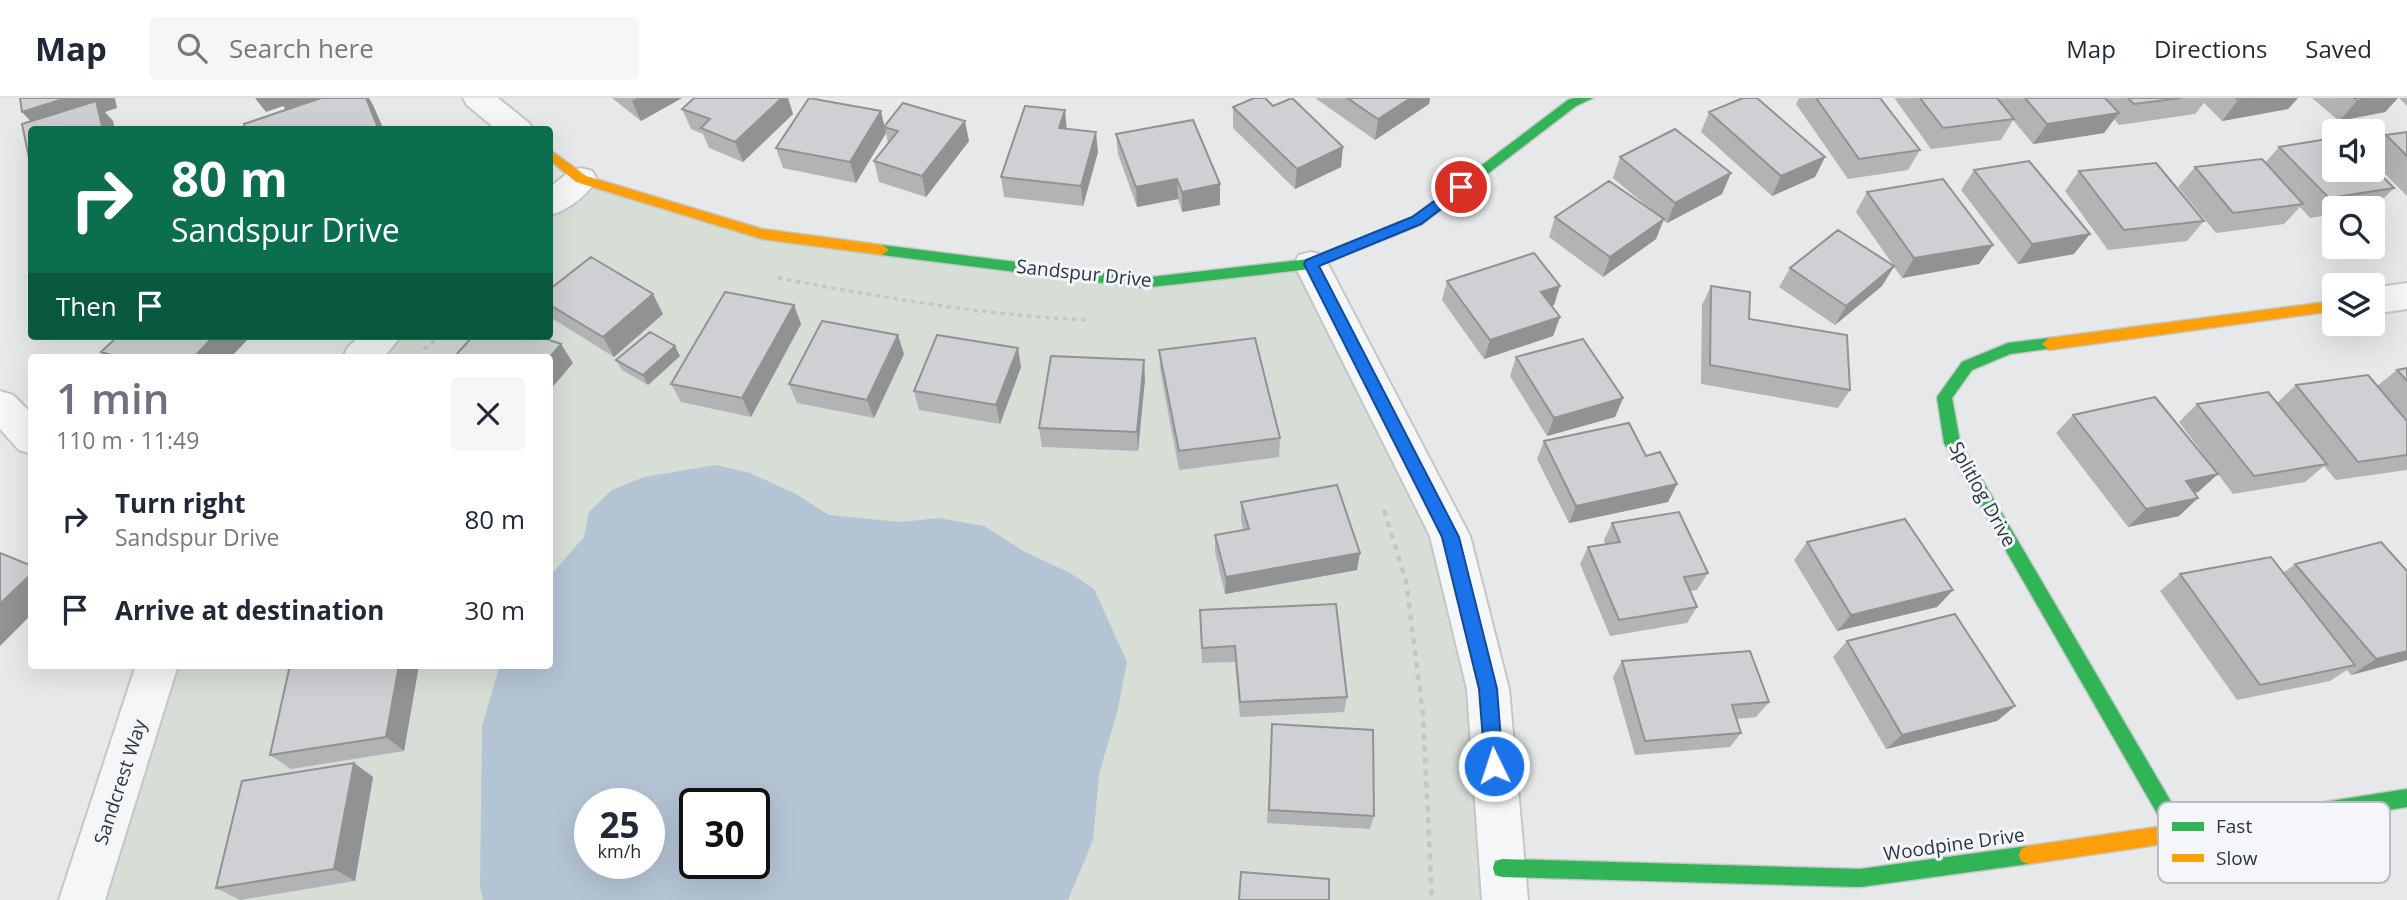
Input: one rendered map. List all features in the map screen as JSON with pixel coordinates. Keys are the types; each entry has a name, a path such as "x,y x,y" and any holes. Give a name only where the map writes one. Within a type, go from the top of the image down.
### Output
{"street":[{"path":"478,98 513,126"},
{"name":"Sandspur Drive","path":"553,156 581,179 762,234 1142,283 1311,264 1417,221 1572,103 1587,98"},
{"path":"553,202 581,179"},
{"path":"1311,264 1450,537 1488,689 1503,884"},
{"path":"2385,299 2407,296"},
{"name":"Splitlog Drive","path":"2160,802 1952,443 1944,397 1966,366 2008,349 2322,308"},
{"path":"365,354 379,340"},
{"path":"0,405 28,435"},
{"name":"Sandcrest Way","path":"82,900 156,669"},
{"name":"Woodpine Drive","path":"2382,802 2407,798"},
{"name":"Woodpine Drive","path":"1503,884 1860,878 2158,838"}],"path":[{"path":"777,278 930,306 1041,318 1092,320"},
{"path":"419,354 435,340"},
{"path":"1381,502 1406,581 1423,715 1432,900"}],"shaded area":[{"path":"581,179 762,234 1142,283 1311,264 1450,536 1505,900 82,900 156,669 553,669 553,354 364,354 379,340 553,340 553,202"}],"water":[{"path":"716,465 750,473 796,494 829,515 900,522 939,518 984,526 1025,552 1070,573 1094,589 1127,662 1118,709 1099,774 1093,840 1068,900 483,900 480,887 482,726 499,669 553,669 553,573 584,537 589,512 612,490 644,477"}],"building":[{"path":"20,98 66,98 22,112"},
{"path":"321,98 366,98 377,126 244,126"},
{"path":"694,98 782,98 735,142 701,128 710,119 682,109"},
{"path":"809,98 881,111 850,162 776,148"},
{"path":"1254,98 1265,98 1273,106 1292,98 1343,147 1297,169 1233,107"},
{"path":"1347,98 1411,98 1378,119"},
{"path":"1743,98 1757,98 1825,157 1781,176 1709,112"},
{"path":"1816,98 1880,98 1920,150 1859,159"},
{"path":"1920,98 1997,98 2014,119 1943,128"},
{"path":"2025,98 2105,98 2119,113 2047,124"},
{"path":"2128,98 2181,98 2134,104"},
{"path":"96,101 102,126 28,126 28,153 22,124"},
{"path":"903,103 965,121 922,176 874,161 898,131 884,127"},
{"path":"1025,106 1065,110 1059,128 1096,132 1081,186 1001,177"},
{"path":"1193,120 1220,184 1182,192 1177,179 1136,187 1116,134"},
{"path":"1675,129 1731,173 1675,203 1620,157"},
{"path":"2407,132 2407,156 2386,135"},
{"path":"2322,140 2322,182 2385,182 2385,179 2394,188 2327,196 2279,147"},
{"path":"2262,159 2303,204 2233,213 2195,167"},
{"path":"2029,161 2090,234 2032,244 1974,170"},
{"path":"2156,163 2204,221 2124,230 2079,171"},
{"path":"1943,179 1993,245 1914,258 1867,192"},
{"path":"1609,181 1664,219 1610,257 1555,217"},
{"path":"1838,230 1894,266 1846,306 1790,268"},
{"path":"1534,253 1560,286 1541,292 1560,317 1490,340 1447,281"},
{"path":"591,257 653,294 603,337 553,307 553,287"},
{"path":"1711,286 1750,292 1749,319 1847,335 1850,390 1710,365"},
{"path":"725,292 794,305 742,398 671,384"},
{"path":"822,321 898,335 867,400 789,384"},
{"path":"650,332 675,346 643,375 616,360"},
{"path":"937,335 1018,348 996,405 914,391"},
{"path":"1255,338 1280,438 1179,451 1159,350"},
{"path":"1583,339 1623,398 1554,418 1516,357"},
{"path":"114,340 210,340 197,354 101,352"},
{"path":"469,340 550,340 561,344 553,354 457,354"},
{"path":"1051,356 1144,360 1137,432 1039,428"},
{"path":"2407,368 2407,381 2397,370"},
{"path":"2368,375 2407,421 2407,455 2358,462 2296,385"},
{"path":"2268,392 2327,464 2254,476 2197,404"},
{"path":"2155,397 2218,474 2186,481 2198,498 2146,509 2073,415"},
{"path":"1629,423 1646,456 1660,452 1677,484 1576,506 1544,441"},
{"path":"1337,485 1360,553 1226,577 1215,535 1249,529 1241,502"},
{"path":"1679,512 1708,573 1684,577 1697,607 1619,620 1588,547 1620,542 1612,523"},
{"path":"1905,519 1953,590 1851,615 1807,542"},
{"path":"2381,542 2407,571 2407,651 2376,659 2295,564"},
{"path":"0,553 28,564 28,577 0,604"},
{"path":"2271,557 2355,665 2260,685 2180,574"},
{"path":"1336,604 1347,697 1240,702 1235,646 1202,648 1200,610"},
{"path":"1955,614 2015,706 1902,735 1847,641"},
{"path":"1750,651 1769,702 1732,705 1741,733 1645,741 1622,661"},
{"path":"289,669 398,669 386,737 270,755"},
{"path":"1272,724 1373,730 1374,816 1269,810"},
{"path":"354,763 334,869 216,888 242,781"},
{"path":"1241,872 1329,879 1329,900 1239,900"}],"traffic: fast":[{"path":"882,250 1142,283 1311,264 1417,221 1572,103 1587,98"},
{"path":"2049,344 2008,349 1967,366 1944,397 1952,443 2161,802"},
{"path":"2382,802 2407,798"},
{"path":"1502,868 1860,878 2028,855"}],"traffic: slow":[{"path":"553,156 581,179 762,234 882,250"},
{"path":"2049,344 2322,308"},
{"path":"2028,855 2158,836"}],"route":[{"path":"1461,187 1417,221 1311,264 1450,537 1488,689 1494,766"}]}
